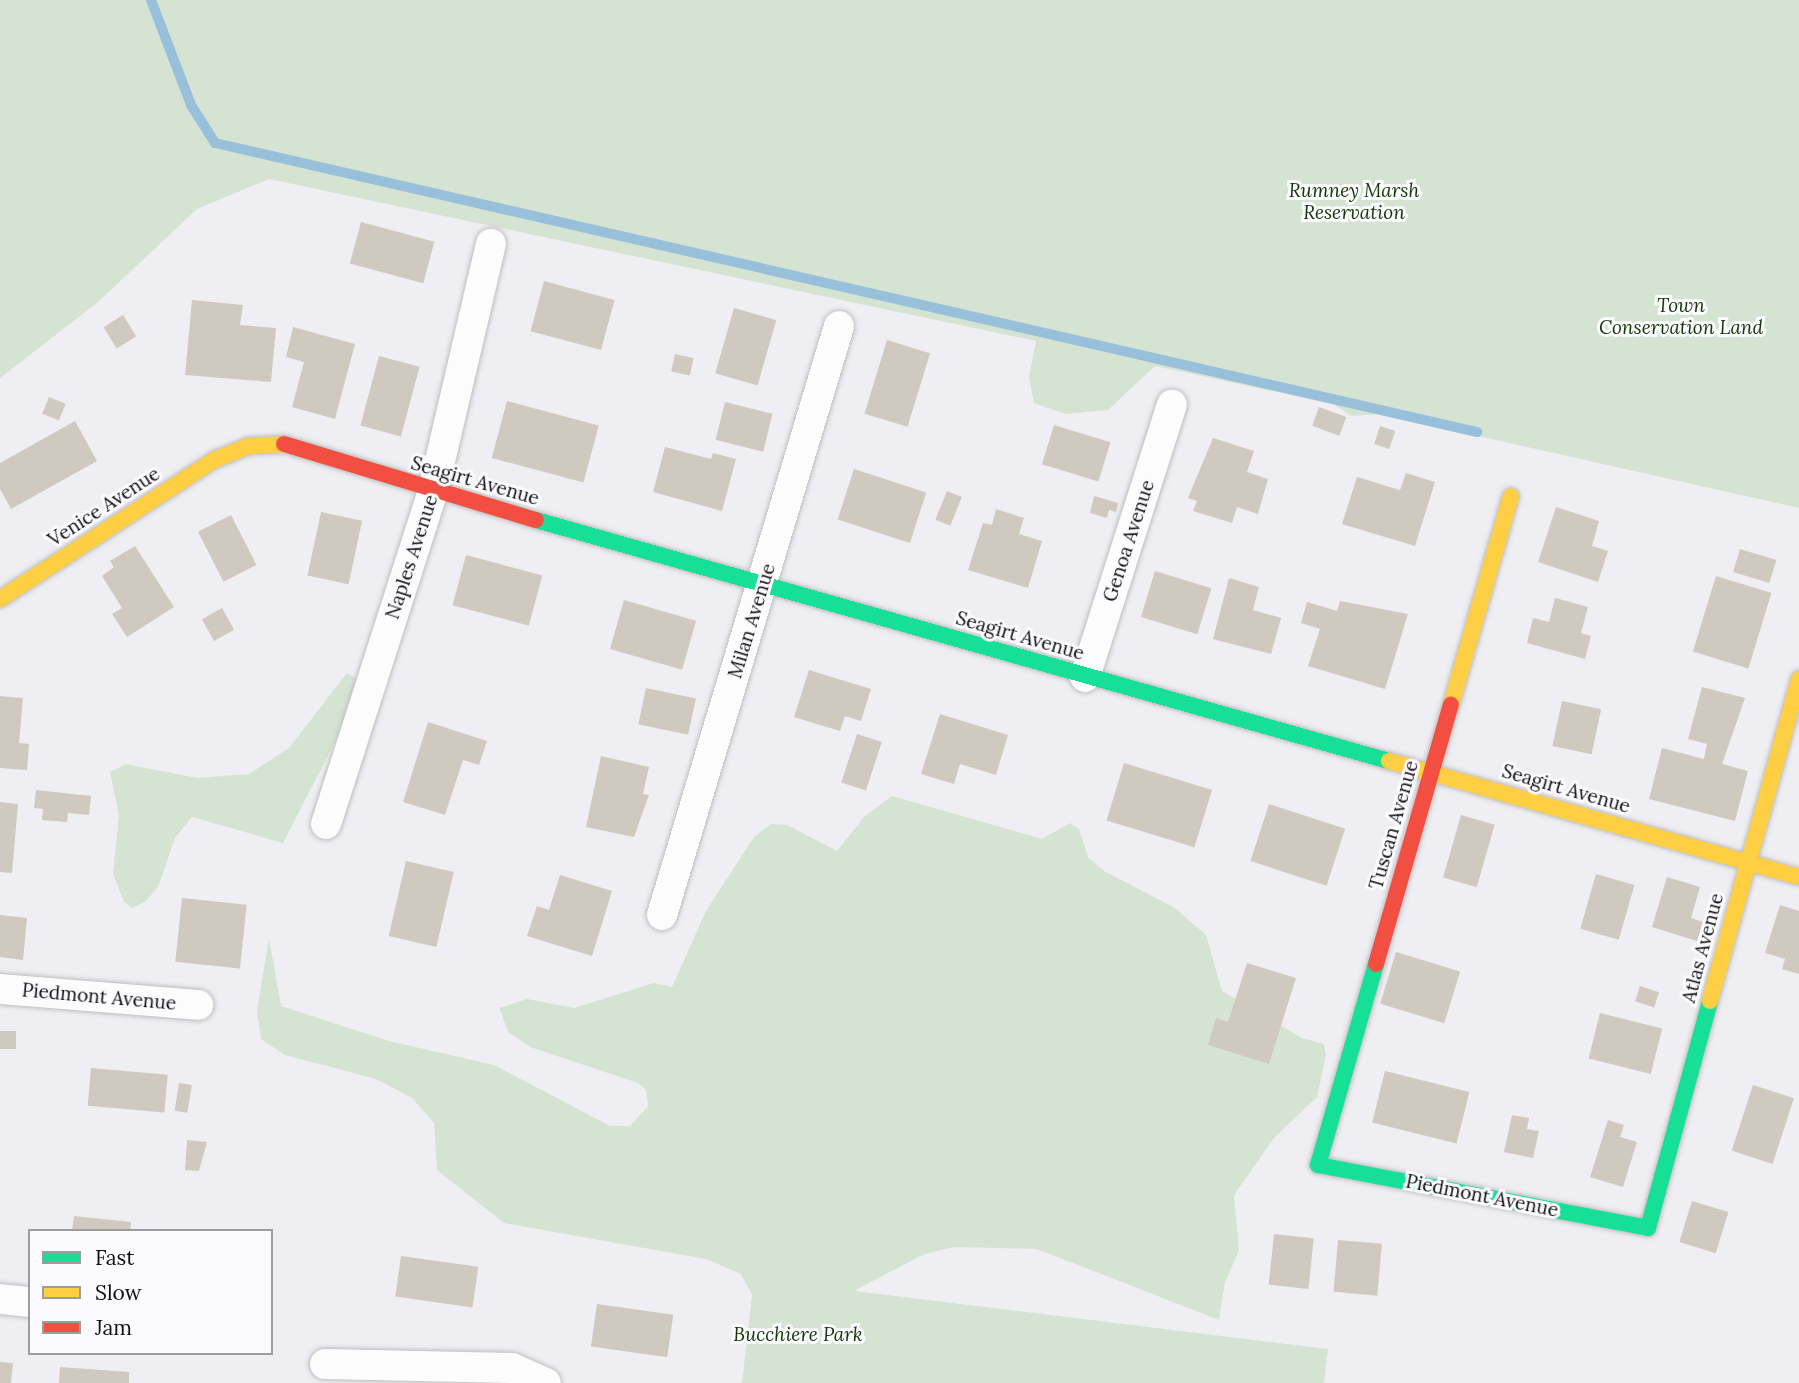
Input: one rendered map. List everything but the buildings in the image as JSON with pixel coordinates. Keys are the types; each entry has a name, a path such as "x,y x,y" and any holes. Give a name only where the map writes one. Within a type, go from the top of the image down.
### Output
{"street":[{"name":"Naples Avenue","path":"326,824 433,491 491,244"},
{"name":"Milan Avenue","path":"662,915 764,585 839,326"},
{"name":"Genoa Avenue","path":"1085,677 1172,405"},
{"name":"Seagirt Avenue","path":"232,453 293,444 329,462 1799,877"},
{"name":"Venice Avenue","path":"0,599 232,453"},
{"name":"Tuscan Avenue","path":"1318,1165 1511,496"},
{"name":"Atlas Avenue","path":"1647,1227 1799,679"},
{"name":"Piedmont Avenue","path":"0,989 198,1005"},
{"name":"Piedmont Avenue","path":"1318,1165 1647,1227"},
{"path":"0,1299 28,1302"},
{"path":"325,1364 512,1368 546,1383"}],"green space":[{"name":"Rumney Marsh Reservation","path":"0,0 1799,0 1799,508 1380,414 1352,416 1333,404 1155,366 1108,410 1065,414 1034,403 1029,377 1036,341 269,179 197,209 98,302 0,378"},
{"path":"347,673 357,679 350,713 283,843 192,817 175,838 158,887 145,902 132,908 124,902 113,874 119,815 110,772 126,764 197,778 249,774 289,748"},
{"name":"Bucchiere Park","path":"892,796 1042,839 1070,823 1079,829 1088,857 1104,871 1175,908 1206,935 1222,991 1302,1038 1324,1044 1326,1055 1317,1097 1274,1138 1234,1195 1239,1251 1225,1282 1219,1320 1037,1249 953,1247 922,1255 854,1291 1328,1349 1324,1383 742,1383 752,1295 741,1274 706,1259 504,1223 437,1170 434,1123 412,1098 376,1079 285,1055 261,1039 257,1010 269,938 281,1006 389,1041 494,1065 610,1126 630,1126 648,1106 646,1090 638,1083 533,1048 509,1033 499,1008 527,999 574,1008 654,983 672,987 706,911 754,837 771,824 787,825 837,851 865,816"}],"waterway":[{"path":"151,0 191,105 215,143 1477,432"}],"traffic: fast":[{"path":"536,520 1389,761"},
{"path":"1376,964 1318,1165 1648,1228 1710,1001"}],"traffic: slow":[{"path":"0,599 214,460 249,446 284,444"},
{"path":"1451,705 1511,496"},
{"path":"1710,1001 1799,679"},
{"path":"1389,761 1799,877"}],"traffic: jam":[{"path":"284,444 536,520"},
{"path":"1376,964 1451,705"}],"park label":[{"name":"Town Conservation Land","path":"1681,317"}]}
